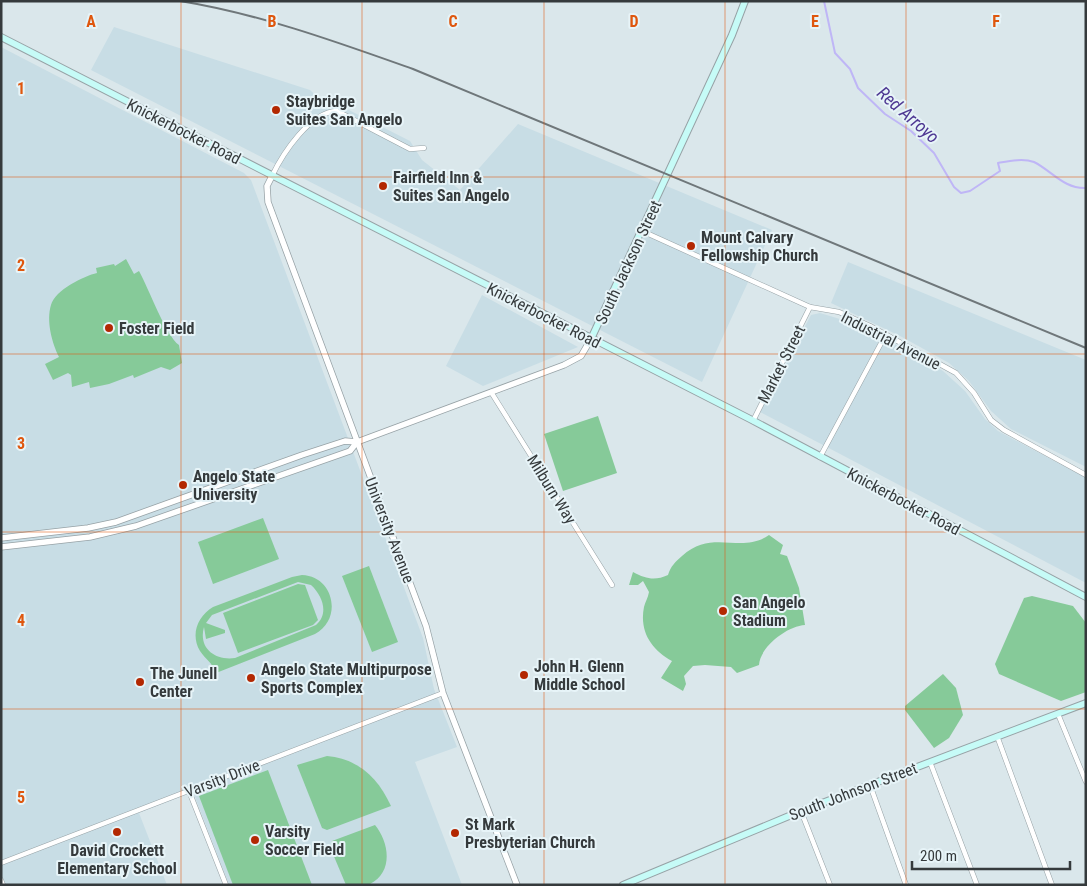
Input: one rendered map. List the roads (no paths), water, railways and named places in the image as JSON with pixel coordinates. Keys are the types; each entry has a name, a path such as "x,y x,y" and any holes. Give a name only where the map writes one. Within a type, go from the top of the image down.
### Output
{"main road":[{"name":"South Jackson Street","path":"591,339 732,35 745,1"},
{"name":"Knickerbocker Road","path":"1,37 753,421 1086,597"},
{"name":"South Johnson Street","path":"623,885 801,811 1086,703"}],"street":[{"path":"272,176 281,156 312,122 326,111 338,111 410,149 424,148"},
{"name":"University Avenue","path":"272,176 267,186 268,202 426,626 443,693 517,885"},
{"name":"Industrial Avenue","path":"642,231 810,307 839,312 886,334 956,373 974,393 991,420 1004,430 1086,475"},
{"name":"Market Street","path":"753,421 810,307"},
{"path":"820,457 886,334"},
{"name":"South Jackson Street","path":"1,538 88,528 116,522 345,441 357,442 564,365 581,356 591,339"},
{"name":"Milburn Way","path":"491,392 612,585"},
{"name":"South Jackson Street","path":"1,547 90,537 136,526 350,450 357,442"},
{"name":"Varsity Drive","path":"1,863 443,693"},
{"path":"1058,714 1086,782"},
{"path":"997,736 1052,885"},
{"path":"930,762 978,885"},
{"path":"870,785 906,885"},
{"path":"189,791 226,885"},
{"path":"801,811 830,885"},
{"path":"1,880 3,885"}],"waterway":[{"name":"Red Arroyo","path":"824,1 835,53 850,69 858,88 885,114 911,131 934,153 954,187 961,193 970,191 1000,171 998,163 1021,160 1034,162 1071,186 1086,188"}],"railway":[{"path":"180,1 269,21 413,69 1086,348"}],"place":[{"name":"Staybridge Suites San Angelo","path":"276,110"},
{"name":"Fairfield Inn & Suites San Angelo","path":"383,186"},
{"name":"Mount Calvary Fellowship Church","path":"691,246"},
{"name":"Foster Field","path":"109,328"},
{"name":"Angelo State University","path":"183,485"},
{"name":"San Angelo Stadium","path":"723,611"},
{"name":"John H. Glenn Middle School","path":"524,675"},
{"name":"Angelo State Multipurpose Sports Complex","path":"251,678"},
{"name":"The Junell Center","path":"140,682"},
{"name":"David Crockett Elementary School","path":"117,832"},
{"name":"St Mark Presbyterian Church","path":"455,833"},
{"name":"Varsity Soccer Field","path":"255,840"}]}
